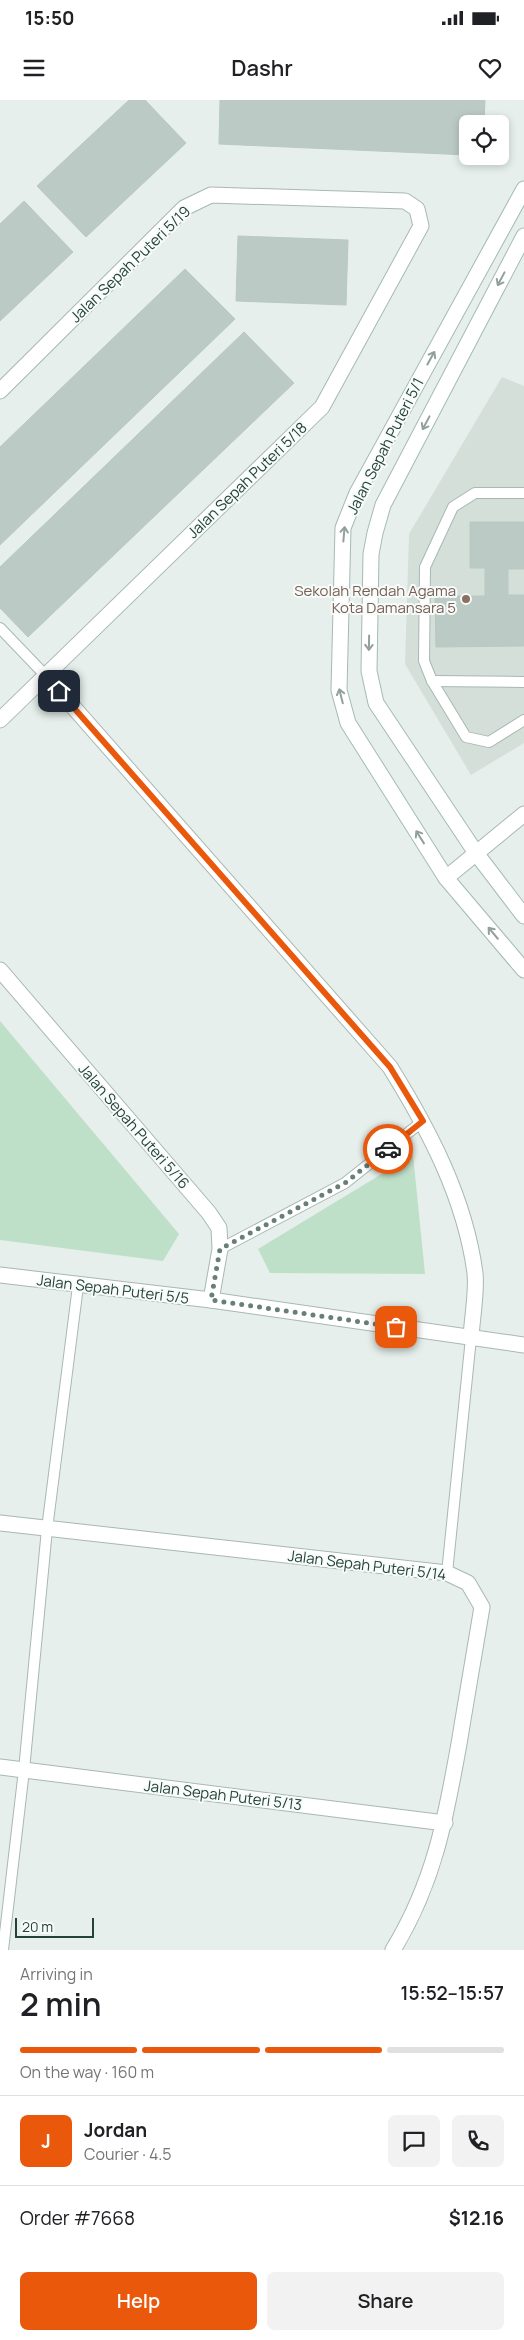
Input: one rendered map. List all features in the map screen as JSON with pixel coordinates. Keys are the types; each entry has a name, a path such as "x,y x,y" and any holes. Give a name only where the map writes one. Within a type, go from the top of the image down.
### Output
{"street":[{"name":"Jalan Sepah Puteri 5/1","path":"524,189 357,493 343,528 338,690 348,723 446,878 524,970"},
{"name":"Jalan Sepah Puteri 5/19","path":"0,392 184,208 211,195 405,201"},
{"name":"Jalan Sepah Puteri 5/18","path":"0,720 322,407 421,226 418,209 405,201"},
{"path":"524,236 384,504 371,554 369,671 376,703 476,853 524,916"},
{"path":"46,676 390,1067 423,1121 462,1212 475,1275 471,1338"},
{"path":"446,878 524,814"},
{"name":"Jalan Sepah Puteri 5/16","path":"0,970 209,1213 219,1228 220,1249 211,1300"},
{"name":"Jalan Sepah Puteri 5/5","path":"0,1275 78,1286 211,1300 524,1345"},
{"name":"Jalan Sepah Puteri 5/14","path":"0,1523 447,1573 468,1583 482,1607 445,1823 424,1892 393,1950"},
{"name":"Jalan Sepah Puteri 5/13","path":"0,1767 445,1823"}],"lane":[{"path":"524,492 475,493 453,507 425,567 424,661 432,681 466,737 489,742 524,720"},
{"path":"0,628 46,676"},
{"path":"432,681 524,682"},
{"path":"220,1249 345,1183 423,1121"},
{"path":"3,1950 24,1770 47,1529 78,1286"},
{"path":"447,1573 471,1338"}],"shaded area":[{"name":"Sekolah Rendah Agama Kota Damansara 5","path":"502,377 524,386 524,743 471,775 405,664 409,534"}],"green space":[{"path":"0,1021 179,1234 163,1261 0,1240"},
{"path":"413,1155 425,1274 270,1273 258,1249"}],"building":[{"path":"129,100 145,100 186,143 86,237 37,186"},
{"path":"220,100 485,100 484,115 459,115 459,155 219,144"},
{"path":"24,201 73,252 0,321 0,224"},
{"path":"238,236 348,240 346,305 236,301"},
{"path":"185,269 235,319 0,545 0,447"},
{"path":"244,332 294,383 28,637 0,608 0,567"},
{"path":"470,522 524,522 524,569 508,569 508,595 524,595 524,646 436,647 435,596 485,596 485,568 470,568"}],"way so far":[{"path":"388,1149 345,1183 220,1249 211,1300 396,1327"}],"place":[{"name":"Sekolah Rendah Agama Kota Damansara 5","path":"466,599"}],"route":[{"path":"59,691 390,1067 423,1121 388,1149"}]}
